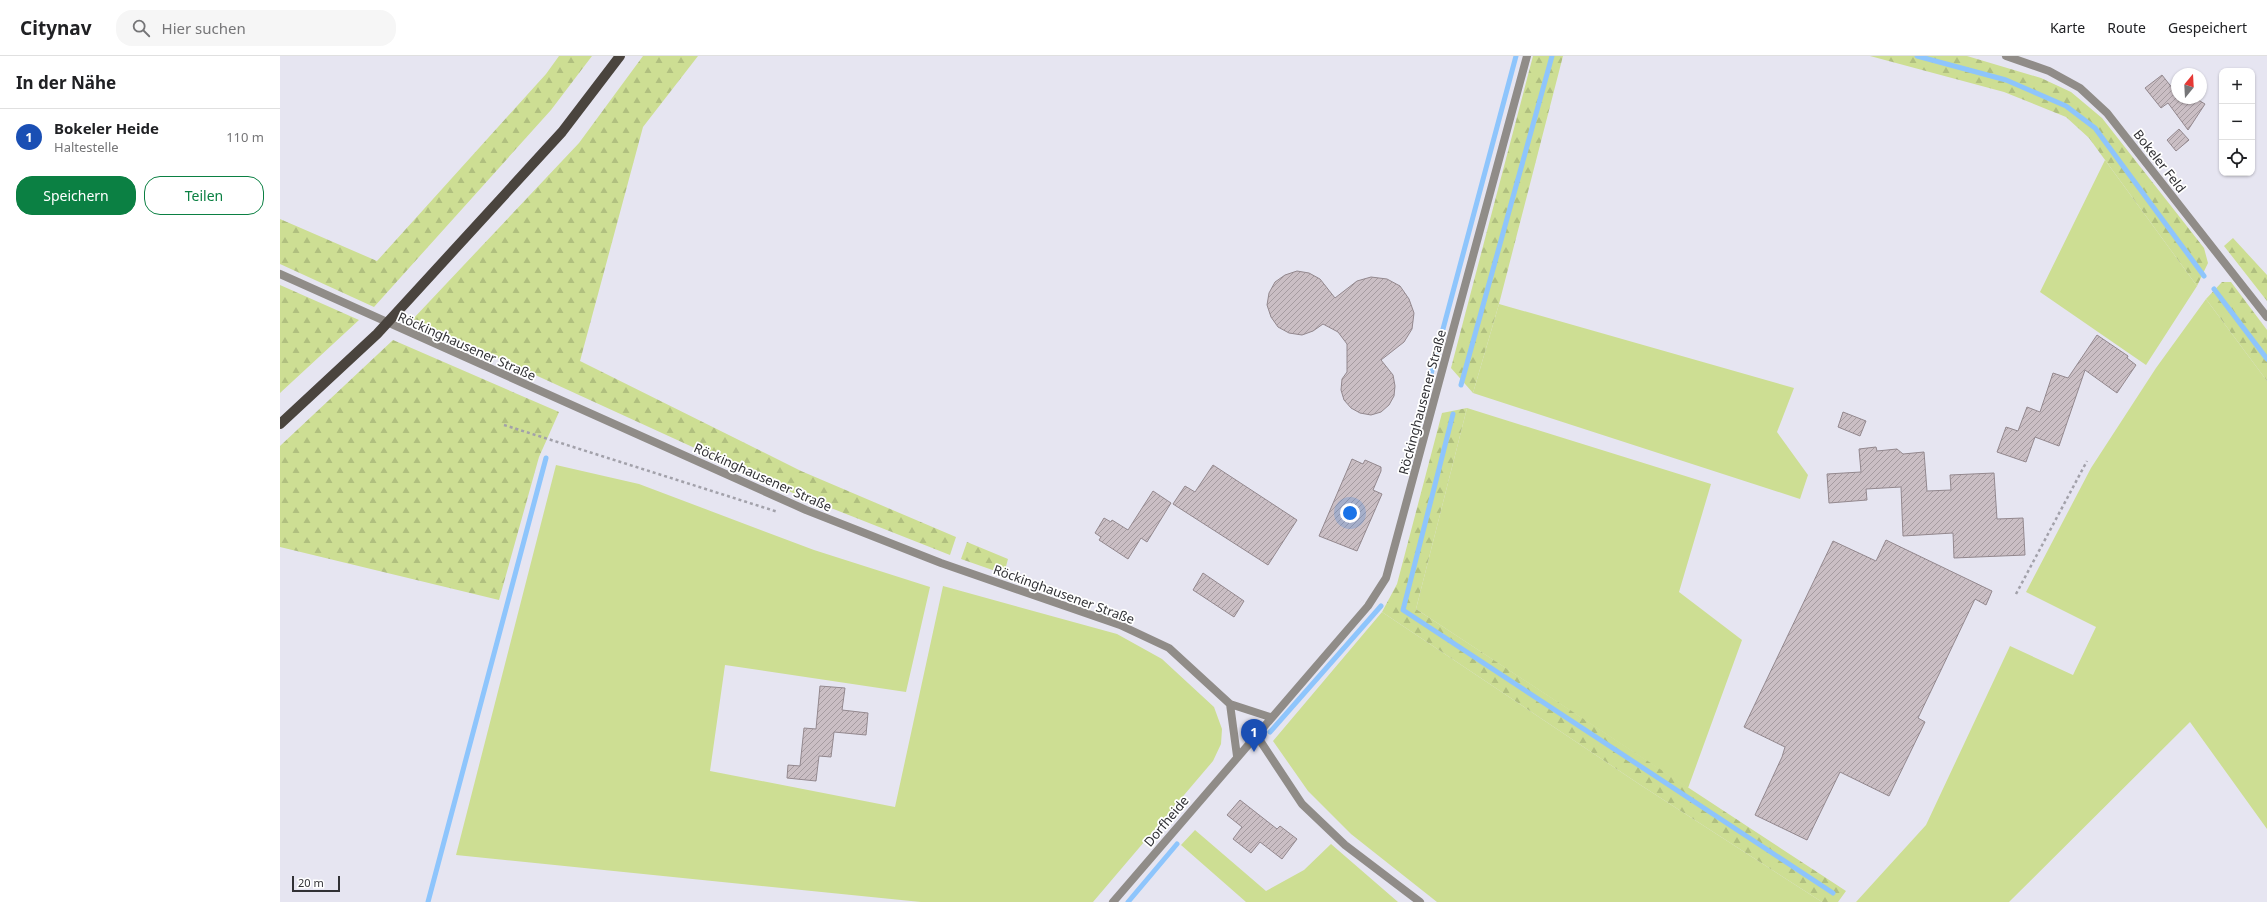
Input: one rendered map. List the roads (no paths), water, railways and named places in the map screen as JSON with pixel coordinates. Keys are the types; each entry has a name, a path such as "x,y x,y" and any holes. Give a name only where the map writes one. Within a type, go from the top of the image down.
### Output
{"main road":[{"path":"280,424 382,328 562,132 620,56"}],"street":[{"name":"Röckinghausener Straße","path":"1237,756 1257,736 1270,718 1368,606 1386,578 1526,56"},
{"name":"Bokeler Feld","path":"2006,56 2049,72 2080,88 2107,113 2267,317"},
{"name":"Röckinghausener Straße","path":"281,275 806,510 941,564 1120,625 1169,648 1230,704 1270,718"},
{"path":"1230,704 1237,756"},
{"path":"1257,736 1302,804 1345,845 1420,902"},
{"name":"Dorfheide","path":"1114,902 1237,756"}],"waterway":[{"path":"1412,445 1516,56"},
{"path":"1461,385 1552,56"},
{"path":"1917,56 2006,80 2066,106 2095,128 2204,276"},
{"path":"2214,289 2267,359"},
{"path":"1453,414 1403,610 1833,893"},
{"path":"428,902 546,458"},
{"path":"1270,732 1381,606"},
{"path":"1128,902 1177,844"}],"place":[{"name":"Bokeler Heide","path":"1254,752"}]}
